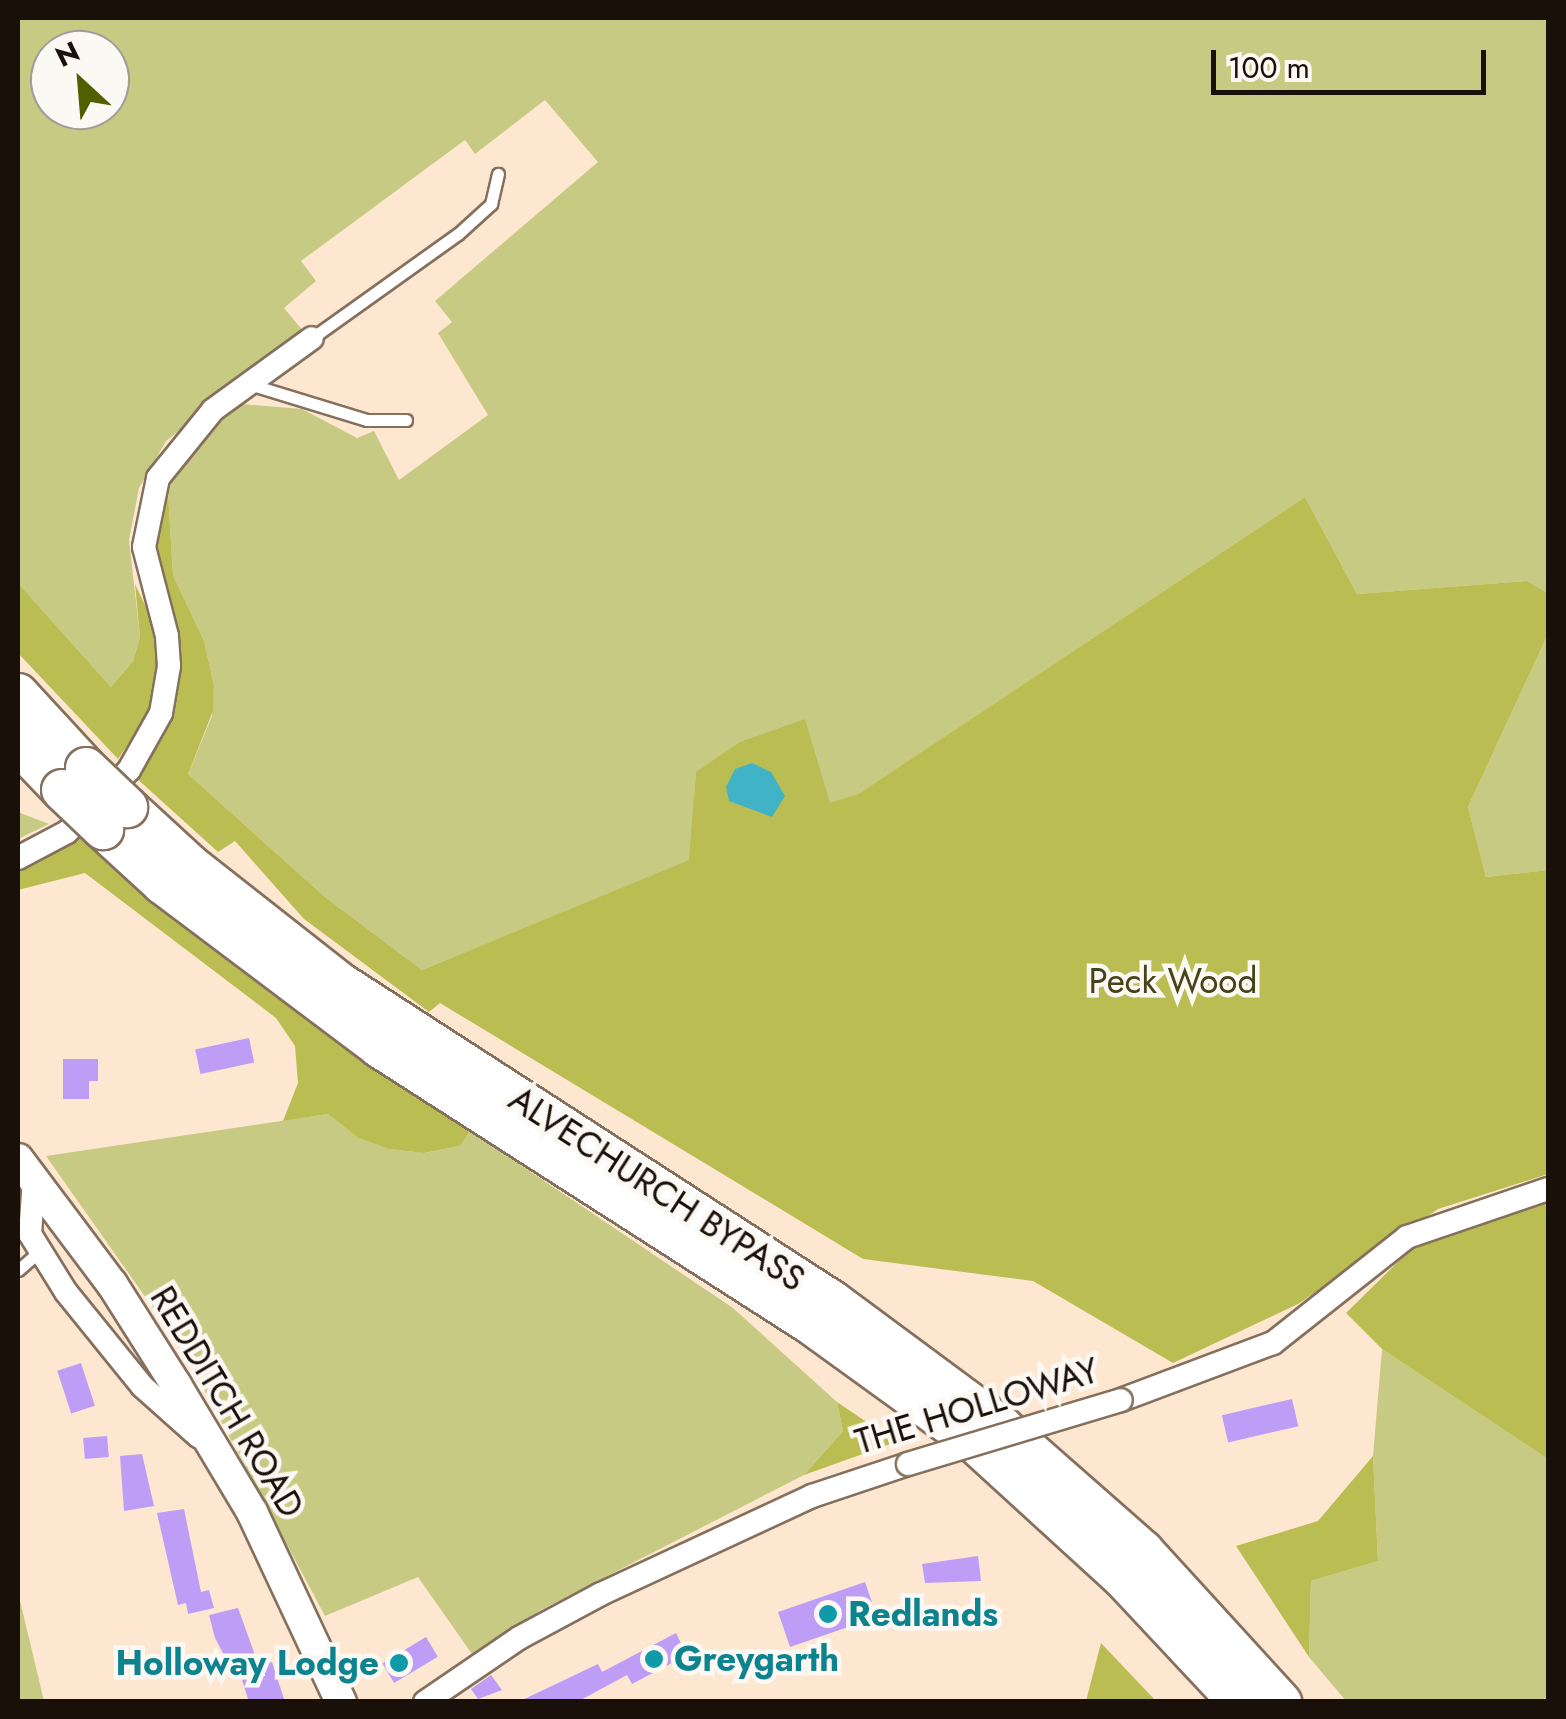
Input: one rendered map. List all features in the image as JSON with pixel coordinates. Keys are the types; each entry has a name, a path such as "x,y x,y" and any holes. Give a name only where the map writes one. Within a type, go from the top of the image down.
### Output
{"highway":[{"name":"ALVECHURCH BYPASS","path":"18,694 74,779"},
{"name":"ALVECHURCH BYPASS","path":"18,744 74,779 115,818 163,884 379,1047 811,1324 974,1442 1121,1576 1239,1702"},
{"name":"ALVECHURCH BYPASS","path":"115,818 190,866 340,982 832,1301 1002,1427 1143,1552 1282,1702"}],"main road":[{"name":"REDDITCH ROAD","path":"26,1170 112,1284 216,1453 288,1582 342,1702"}],"street":[{"path":"18,858 67,832 129,770 151,735 170,666 144,547 151,500 190,432 312,338"},
{"path":"26,1170 30,1234 40,1250 142,1386 216,1453"},
{"name":"THE HOLLOWAY","path":"425,1702 520,1638 601,1594 812,1496 1121,1400 1273,1343 1408,1236 1548,1189"}],"lane":[{"path":"312,338 458,234 490,204 498,174"},
{"path":"249,384 368,420 406,420"},
{"path":"18,1270 40,1250"}],"green space":[{"path":"18,18 1548,18 1548,593 1527,581 1357,594 1305,497 858,794 830,804 696,772 690,860 422,970 325,897 188,774 212,716 214,685 204,641 173,575 168,491 185,449 242,404 302,409 357,438 374,431 399,480 488,415 438,333 452,322 435,301 598,162 545,100 475,154 465,140 301,261 316,281 284,308 304,332 166,441 139,488 129,540 140,637 133,661 111,687 18,583"},
{"name":"Peck Wood","path":"168,491 173,575 204,641 214,685 213,711 188,774 325,897 422,970 689,860 696,772 740,742 805,719 830,803 858,794 1305,497 1357,594 1527,581 1548,593 1548,634 1468,807 1486,877 1548,870 1548,1174 1438,1209 1298,1304 1173,1363 1033,1281 863,1259 440,1003 429,1012 304,919 235,841 218,852 134,776 158,739 154,534"},
{"path":"18,583 111,687 133,661 140,637 135,584 152,620 157,672 150,711 118,759 18,653"},
{"path":"1548,634 1548,870 1486,877 1468,807"},
{"path":"18,812 49,824 18,839"},
{"path":"82,837 354,1050 470,1131 460,1146 424,1153 389,1149 358,1138 328,1114 283,1121 298,1083 295,1046 276,1018 85,873 18,890 18,868"},
{"path":"328,1114 358,1138 389,1149 425,1153 460,1146 470,1131 733,1308 837,1402 843,1431 804,1475 541,1610 472,1654 418,1577 325,1616 184,1352 46,1156"},
{"path":"1548,1202 1548,1459 1382,1349 1346,1313 1411,1249"},
{"path":"1382,1349 1548,1459 1548,1701 1346,1701 1309,1657 1311,1581 1378,1561 1373,1456"},
{"path":"837,1402 896,1442 804,1475 843,1431"},
{"path":"1373,1456 1378,1561 1311,1581 1309,1657 1236,1546 1318,1521"},
{"path":"18,1592 44,1701 18,1701"},
{"path":"1101,1643 1156,1701 1086,1701"}],"water":[{"path":"752,763 771,772 785,796 772,817 729,801 726,787 735,769"}],"building":[{"path":"249,1038 254,1062 200,1074 195,1049"},
{"path":"63,1059 98,1059 98,1081 89,1081 89,1099 63,1099"},
{"path":"81,1363 95,1406 71,1414 57,1371"},
{"path":"1292,1399 1298,1426 1228,1442 1222,1415"},
{"path":"107,1436 109,1457 85,1459 83,1438"},
{"path":"142,1454 154,1506 124,1511 120,1456"},
{"path":"184,1509 201,1592 209,1590 214,1608 188,1614 186,1603 178,1605 157,1513"},
{"path":"978,1556 981,1581 925,1583 922,1564"},
{"name":"Redlands","path":"865,1582 877,1617 790,1647 778,1612"},
{"path":"238,1608 259,1666 272,1662 285,1702 249,1702 235,1658 227,1661 215,1638 209,1615"},
{"path":"676,1633 687,1655 632,1684 627,1675 577,1702 518,1702 598,1664 602,1672"},
{"path":"426,1637 438,1657 394,1683 382,1663"},
{"path":"491,1675 502,1690 478,1699 471,1689"}],"place":[{"name":"Redlands","path":"828,1614"},
{"name":"Greygarth","path":"654,1659"},
{"name":"Holloway Lodge","path":"399,1663"}]}
